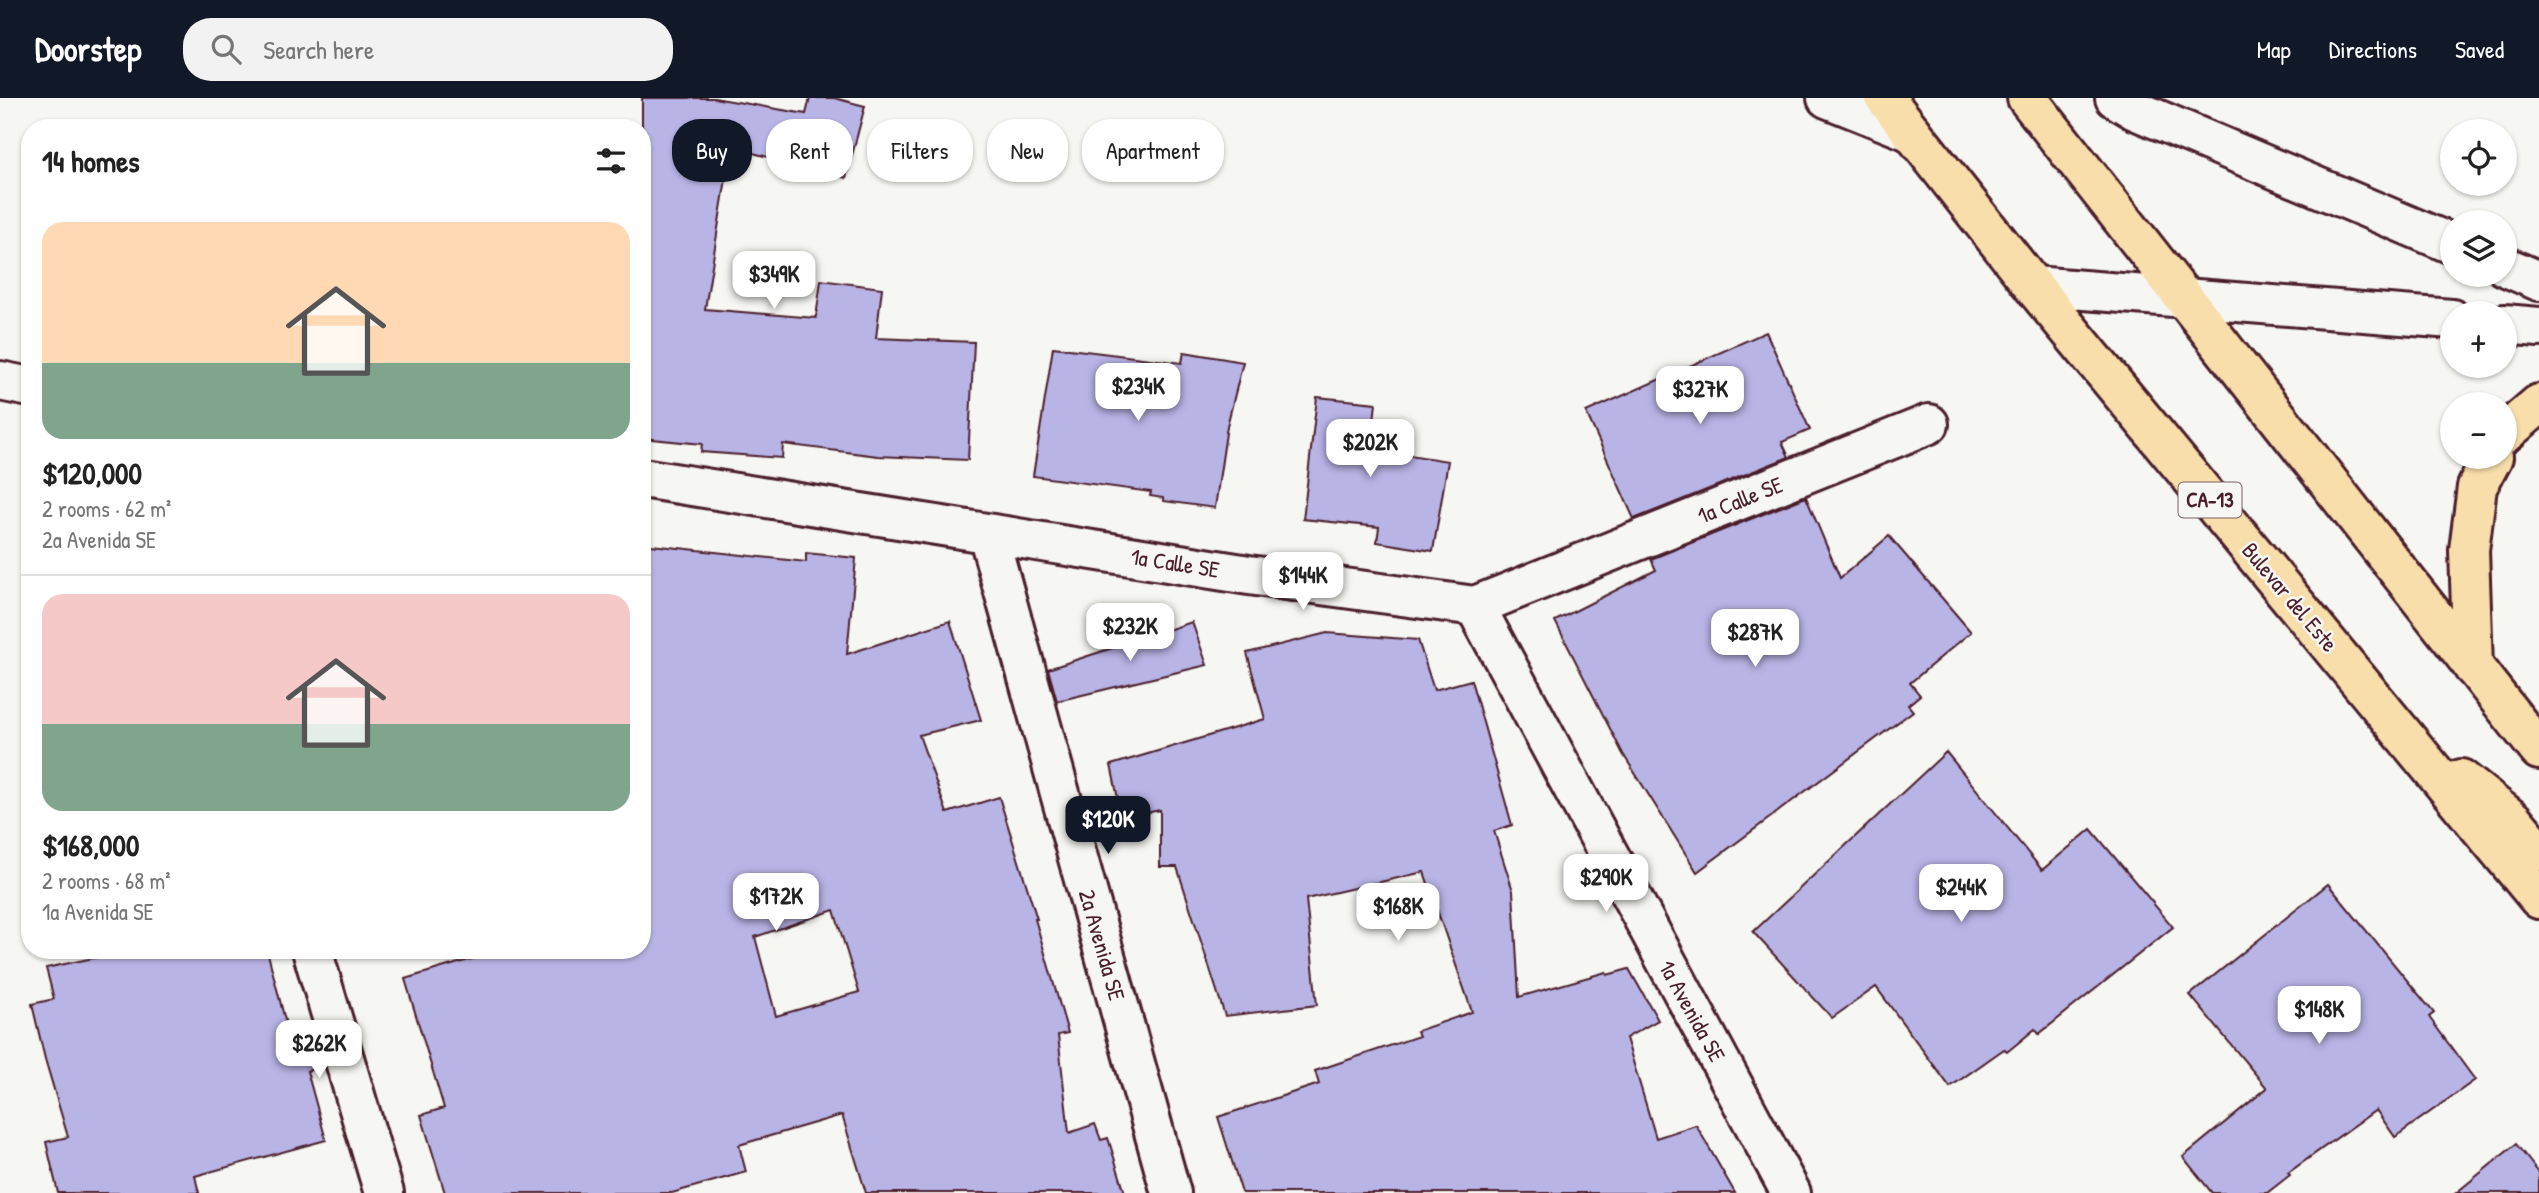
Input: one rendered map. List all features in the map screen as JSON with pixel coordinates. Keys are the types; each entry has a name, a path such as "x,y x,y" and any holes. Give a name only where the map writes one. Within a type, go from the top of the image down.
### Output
{"highway":[{"name":"Bulevar del Este","path":"1885,98 2033,286 2539,899"},
{"path":"2027,98 2539,750"},
{"path":"2517,423 2539,404"},
{"path":"2473,667 2469,550 2477,487 2487,469"},
{"path":"2404,735 2514,820 2539,851"}],"street":[{"path":"1828,98 1912,132"},
{"path":"2115,98 2134,110 2440,239"},
{"path":"2517,272 2539,281"},
{"path":"2033,286 2440,318"},
{"path":"2517,325 2539,327"},
{"path":"0,381 21,385"},
{"name":"1a Calle SE","path":"651,479 1249,575 1475,606 1929,424"},
{"name":"2a Avenida SE","path":"988,534 1171,1193"},
{"name":"1a Avenida SE","path":"1475,606 1791,1193"},
{"path":"315,959 384,1193"}],"building":[{"path":"642,98 714,98 806,114 810,98 834,98 865,106 853,151 853,119 766,119 766,157 752,153 752,119 672,119 672,182 725,182 705,309 816,318 821,280 882,288 876,338 974,342 968,460 878,456 783,444 782,458 701,452 702,444 651,439 651,119 642,119"},
{"path":"1766,332 1810,430 1782,442 1789,457 1634,519 1586,412"},
{"path":"1053,347 1182,363 1184,352 1243,362 1227,426 1215,508 1163,501 1163,498 1150,496 1151,492 1033,476"},
{"path":"1317,397 1376,403 1371,449 1448,461 1433,551 1377,542 1379,527 1303,519"},
{"path":"1806,497 1840,578 1889,536 1971,632 1910,683 1920,695 1908,705 1913,711 1697,872 1623,754 1555,621 1656,570 1651,559"},
{"path":"651,545 806,562 806,553 856,558 847,654 950,621 981,720 919,735 947,813 999,797 1037,919 1068,1033 1058,1035 1069,1133 1095,1124 1101,1140 1108,1138 1125,1193 866,1193 842,1115 739,1145 746,1172 672,1193 445,1193 421,1115 444,1108 405,979 472,959 651,959","holes":["834,910 859,992 776,1016 755,937"]},
{"path":"1192,622 1207,665 1057,701 1048,669"},
{"path":"1327,633 1418,640 1434,690 1471,680 1512,825 1494,831 1513,891 1519,997 1606,972 1607,975 1629,969 1658,1020 1626,1038 1656,1138 1696,1125 1735,1193 1242,1193 1218,1117 1319,1084 1315,1071 1419,1036 1417,1031 1472,1012 1424,872 1306,899 1317,1005 1225,1016 1177,867 1160,867 1160,810 1122,818 1111,765 1265,719 1247,653"},
{"path":"1946,752 2042,870 2091,829 2173,927 2039,1034 2035,1029 2007,1052 2004,1049 1950,1087 1876,987 1832,1018 1753,932"},
{"path":"2328,884 2434,1013 2429,1017 2475,1080 2395,1137 2376,1110 2288,1173 2290,1175 2267,1193 2212,1193 2183,1157 2267,1088 2190,995"},
{"path":"88,959 269,959 288,1032 311,1025 324,1066 307,1071 326,1140 195,1176 199,1193 58,1193 46,1142 68,1137 32,1004 54,999 46,968"},
{"path":"2516,1144 2539,1173 2539,1193 2456,1193"}]}
